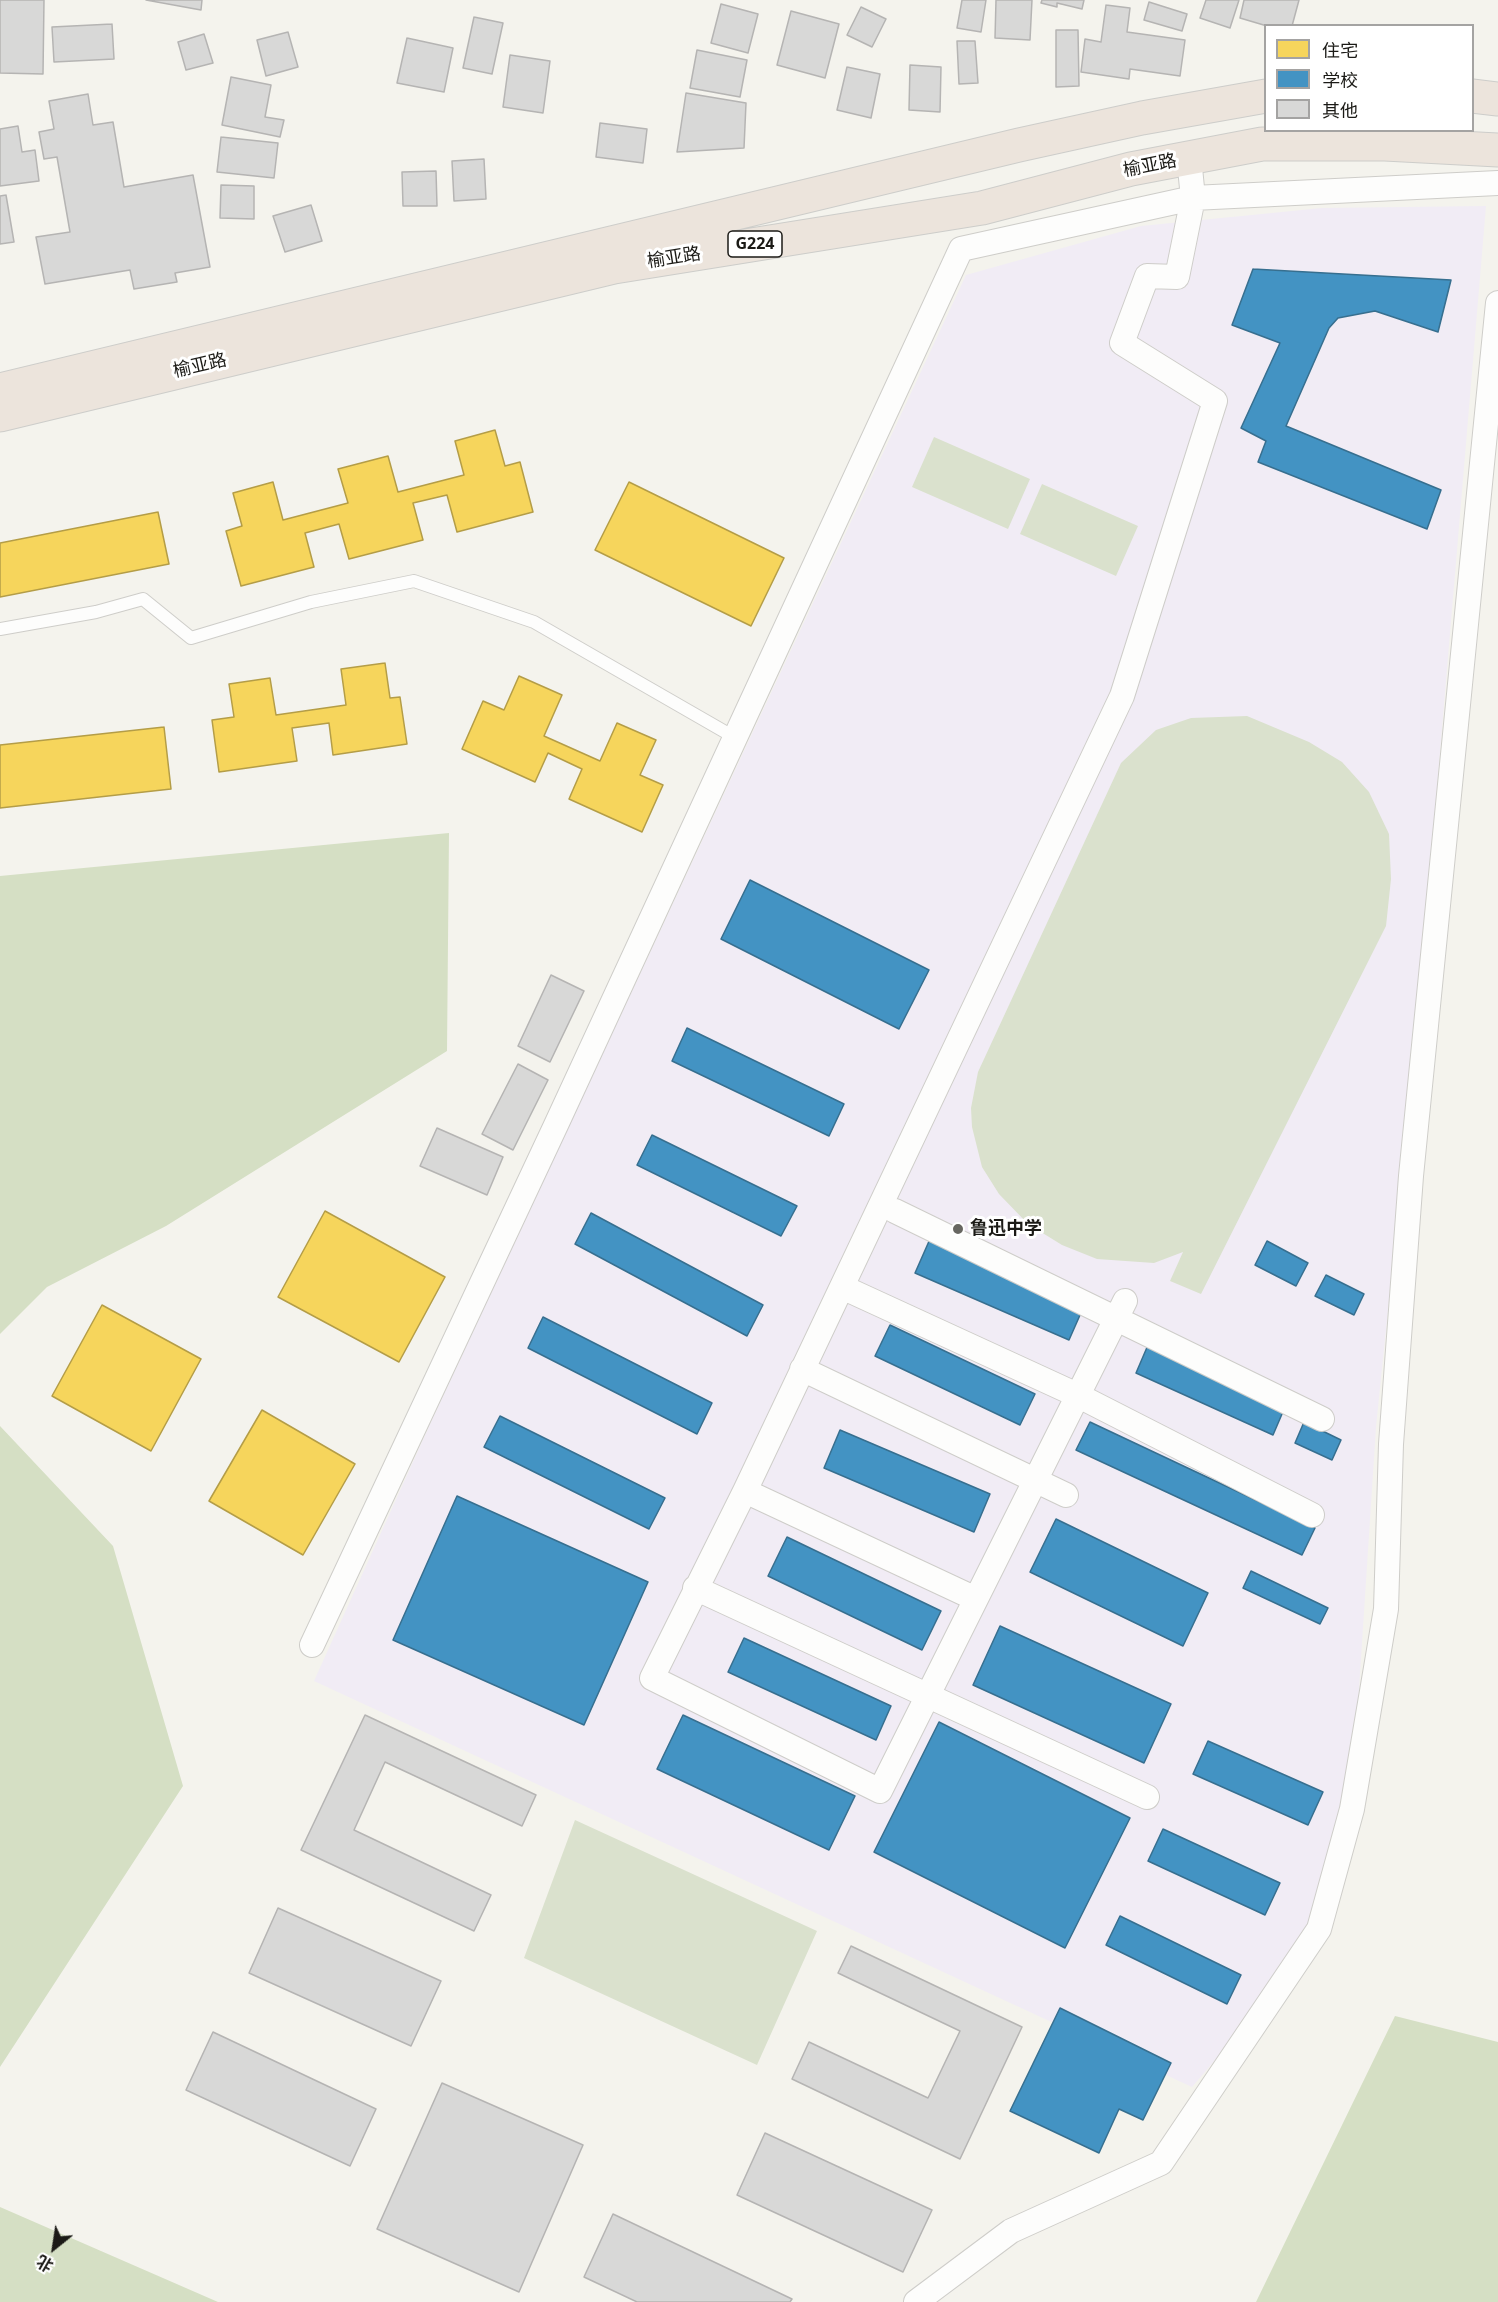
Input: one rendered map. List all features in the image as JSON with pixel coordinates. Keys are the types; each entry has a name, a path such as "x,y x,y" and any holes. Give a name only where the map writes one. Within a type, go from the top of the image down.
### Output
{"highway":[{"name":"榆亚路","path":"0,390 1007,148 1142,118 1264,96"},
{"path":"1474,96 1498,99"},
{"name":"榆亚路","path":"0,415 614,267 982,208 1131,169 1262,144 1385,144 1498,150"}],"street":[{"path":"1120,1310 880,1791 652,1678 745,1491 1122,696 1215,400 1122,343 1147,276 1177,277 1193,198 1189,158"},
{"path":"961,249 1193,198 1498,183"},
{"path":"312,1645 982,208"},
{"path":"916,2302 1011,2230 1161,2163 1319,1929 1352,1809 1386,1609 1391,1444 1411,1176 1498,303"},
{"path":"896,1211 1120,1310 1322,1419"},
{"path":"842,1287 1077,1395 1312,1515"},
{"path":"802,1370 1066,1495"},
{"path":"745,1491 976,1599"},
{"path":"695,1588 1147,1797"}],"lane":[{"path":"0,629 96,612 143,599 191,638 311,602 414,581 534,622 734,737"}],"shaded area":[{"name":"鲁迅中学","path":"1486,206 1416,1037 1376,1427 1354,1766 1338,1864 1295,1957 1240,2031 1192,2087 314,1681 431,1422 966,275 1141,226 1322,208"}],"green space":[{"path":"934,437 1030,479 1008,529 912,487"},
{"path":"1042,484 1138,526 1116,576 1020,534"},
{"path":"1247,716 1309,742 1342,762 1369,792 1389,834 1391,879 1386,926 1201,1294 1170,1281 1183,1252 1154,1263 1097,1259 1062,1245 1028,1224 999,1194 982,1167 972,1127 971,1108 978,1072 1121,763 1156,730 1191,718"},
{"path":"449,833 447,1051 166,1226 47,1287 0,1334 0,876"},
{"path":"0,1426 113,1546 183,1786 0,2067"},
{"path":"575,1820 817,1931 757,2065 524,1958"},
{"path":"1395,2016 1498,2042 1498,2302 1256,2302"},
{"path":"0,2207 218,2302 0,2302"}],"building: 住宅":[{"path":"495,430 505,466 520,462 533,512 457,532 447,495 413,503 423,540 349,559 339,524 305,533 314,567 241,586 226,531 242,526 233,493 273,482 283,520 348,503 338,469 388,456 398,492 464,475 455,441"},
{"path":"629,482 784,558 751,626 595,550"},
{"path":"158,512 169,564 0,597 0,543"},
{"path":"385,663 390,698 400,697 407,744 333,755 329,723 292,728 297,761 219,772 212,720 234,717 229,684 270,678 276,715 346,705 341,669"},
{"path":"519,676 562,695 544,736 600,761 617,723 656,740 640,775 663,785 642,832 569,799 582,769 548,753 535,782 462,749 483,701 504,710"},
{"path":"164,727 171,789 0,808 0,745"},
{"path":"325,1211 445,1277 399,1362 278,1297"},
{"path":"102,1305 201,1359 151,1451 52,1396"},
{"path":"262,1410 355,1464 303,1555 209,1501"}],"building: 学校":[{"path":"1253,269 1451,280 1438,332 1375,311 1338,318 1329,328 1286,426 1441,490 1427,529 1258,462 1266,441 1241,428 1280,343 1232,325"},
{"path":"750,880 929,970 899,1029 721,939"},
{"path":"687,1028 844,1104 829,1136 672,1061"},
{"path":"652,1135 797,1206 781,1236 637,1165"},
{"path":"591,1213 763,1305 747,1336 575,1244"},
{"path":"930,1239 1084,1306 1069,1340 915,1273"},
{"path":"1267,1241 1308,1263 1296,1286 1255,1265"},
{"path":"1326,1275 1364,1294 1354,1315 1315,1296"},
{"path":"543,1317 712,1403 697,1434 528,1348"},
{"path":"890,1325 1035,1394 1020,1425 875,1356"},
{"path":"1148,1345 1285,1407 1273,1435 1136,1373"},
{"path":"500,1416 665,1498 649,1529 484,1447"},
{"path":"1090,1422 1315,1528 1302,1555 1076,1450"},
{"path":"1304,1422 1341,1440 1332,1460 1295,1443"},
{"path":"840,1430 990,1494 974,1532 824,1468"},
{"path":"457,1496 648,1582 584,1725 393,1640"},
{"path":"1056,1519 1208,1593 1183,1646 1030,1572"},
{"path":"787,1537 941,1611 922,1650 768,1576"},
{"path":"1251,1571 1328,1608 1320,1624 1243,1588"},
{"path":"1000,1626 1171,1704 1144,1763 973,1685"},
{"path":"744,1638 891,1706 876,1740 728,1672"},
{"path":"683,1715 855,1796 829,1850 657,1769"},
{"path":"939,1722 1130,1818 1065,1948 874,1852"},
{"path":"1208,1741 1323,1792 1308,1825 1193,1774"},
{"path":"1163,1829 1280,1883 1265,1915 1148,1861"},
{"path":"1120,1916 1241,1975 1227,2004 1106,1945"},
{"path":"1060,2008 1171,2063 1143,2120 1119,2109 1099,2153 1010,2111"}],"building: 其他":[{"path":"0,0 44,0 43,74 0,73"},
{"path":"146,0 202,0 201,10"},
{"path":"962,0 986,0 981,32 957,28"},
{"path":"996,0 1032,0 1030,40 995,38"},
{"path":"1042,0 1084,0 1082,9 1057,3 1057,7 1041,3"},
{"path":"1206,0 1239,0 1230,28 1200,18"},
{"path":"1244,0 1299,0 1293,24 1264,25 1240,18"},
{"path":"1149,2 1187,14 1182,31 1144,20"},
{"path":"721,4 758,14 748,53 711,43"},
{"path":"1106,5 1130,8 1127,32 1185,40 1180,76 1130,69 1129,79 1081,72 1085,39 1101,42"},
{"path":"861,7 886,19 872,47 847,35"},
{"path":"791,11 839,24 825,78 777,65"},
{"path":"474,17 503,23 492,74 463,68"},
{"path":"112,24 114,59 54,62 52,27"},
{"path":"1056,30 1078,30 1079,86 1056,87"},
{"path":"288,32 298,67 266,76 257,40"},
{"path":"204,34 213,63 186,70 178,42"},
{"path":"407,38 453,48 444,92 397,83"},
{"path":"957,41 975,41 978,83 959,84"},
{"path":"697,50 747,60 740,97 690,88"},
{"path":"510,55 550,61 543,113 503,107"},
{"path":"910,65 941,67 940,112 909,110"},
{"path":"847,67 880,74 871,118 837,110"},
{"path":"231,77 271,85 265,117 284,120 280,137 222,125"},
{"path":"686,93 746,103 744,148 677,152"},
{"path":"88,94 93,125 113,122 124,187 193,175 210,267 175,273 177,282 134,289 130,270 45,284 36,237 70,232 57,157 44,159 39,132 54,129 49,101"},
{"path":"600,123 647,129 643,163 596,157"},
{"path":"18,126 22,152 35,150 39,181 0,186 0,129"},
{"path":"221,137 278,143 274,178 217,172"},
{"path":"484,159 486,199 454,201 452,161"},
{"path":"436,171 437,206 403,206 402,172"},
{"path":"221,185 254,186 254,219 220,218"},
{"path":"6,195 14,242 0,244 0,196"},
{"path":"311,205 322,241 285,252 273,216"},
{"path":"551,975 584,991 550,1062 518,1046"},
{"path":"518,1064 548,1080 513,1150 482,1134"},
{"path":"437,1128 503,1157 487,1195 420,1166"},
{"path":"365,1715 536,1795 522,1826 385,1762 354,1830 491,1895 474,1931 301,1850"},
{"path":"278,1908 441,1981 411,2046 249,1973"},
{"path":"851,1946 1022,2027 960,2159 792,2079 809,2042 928,2098 960,2031 838,1973"},
{"path":"213,2032 376,2109 350,2166 186,2090"},
{"path":"442,2083 583,2145 519,2292 377,2229"},
{"path":"765,2133 932,2210 903,2272 737,2195"},
{"path":"613,2214 792,2299 790,2302 637,2302 584,2277"}],"place":[{"name":"鲁迅中学","path":"958,1229"}]}
